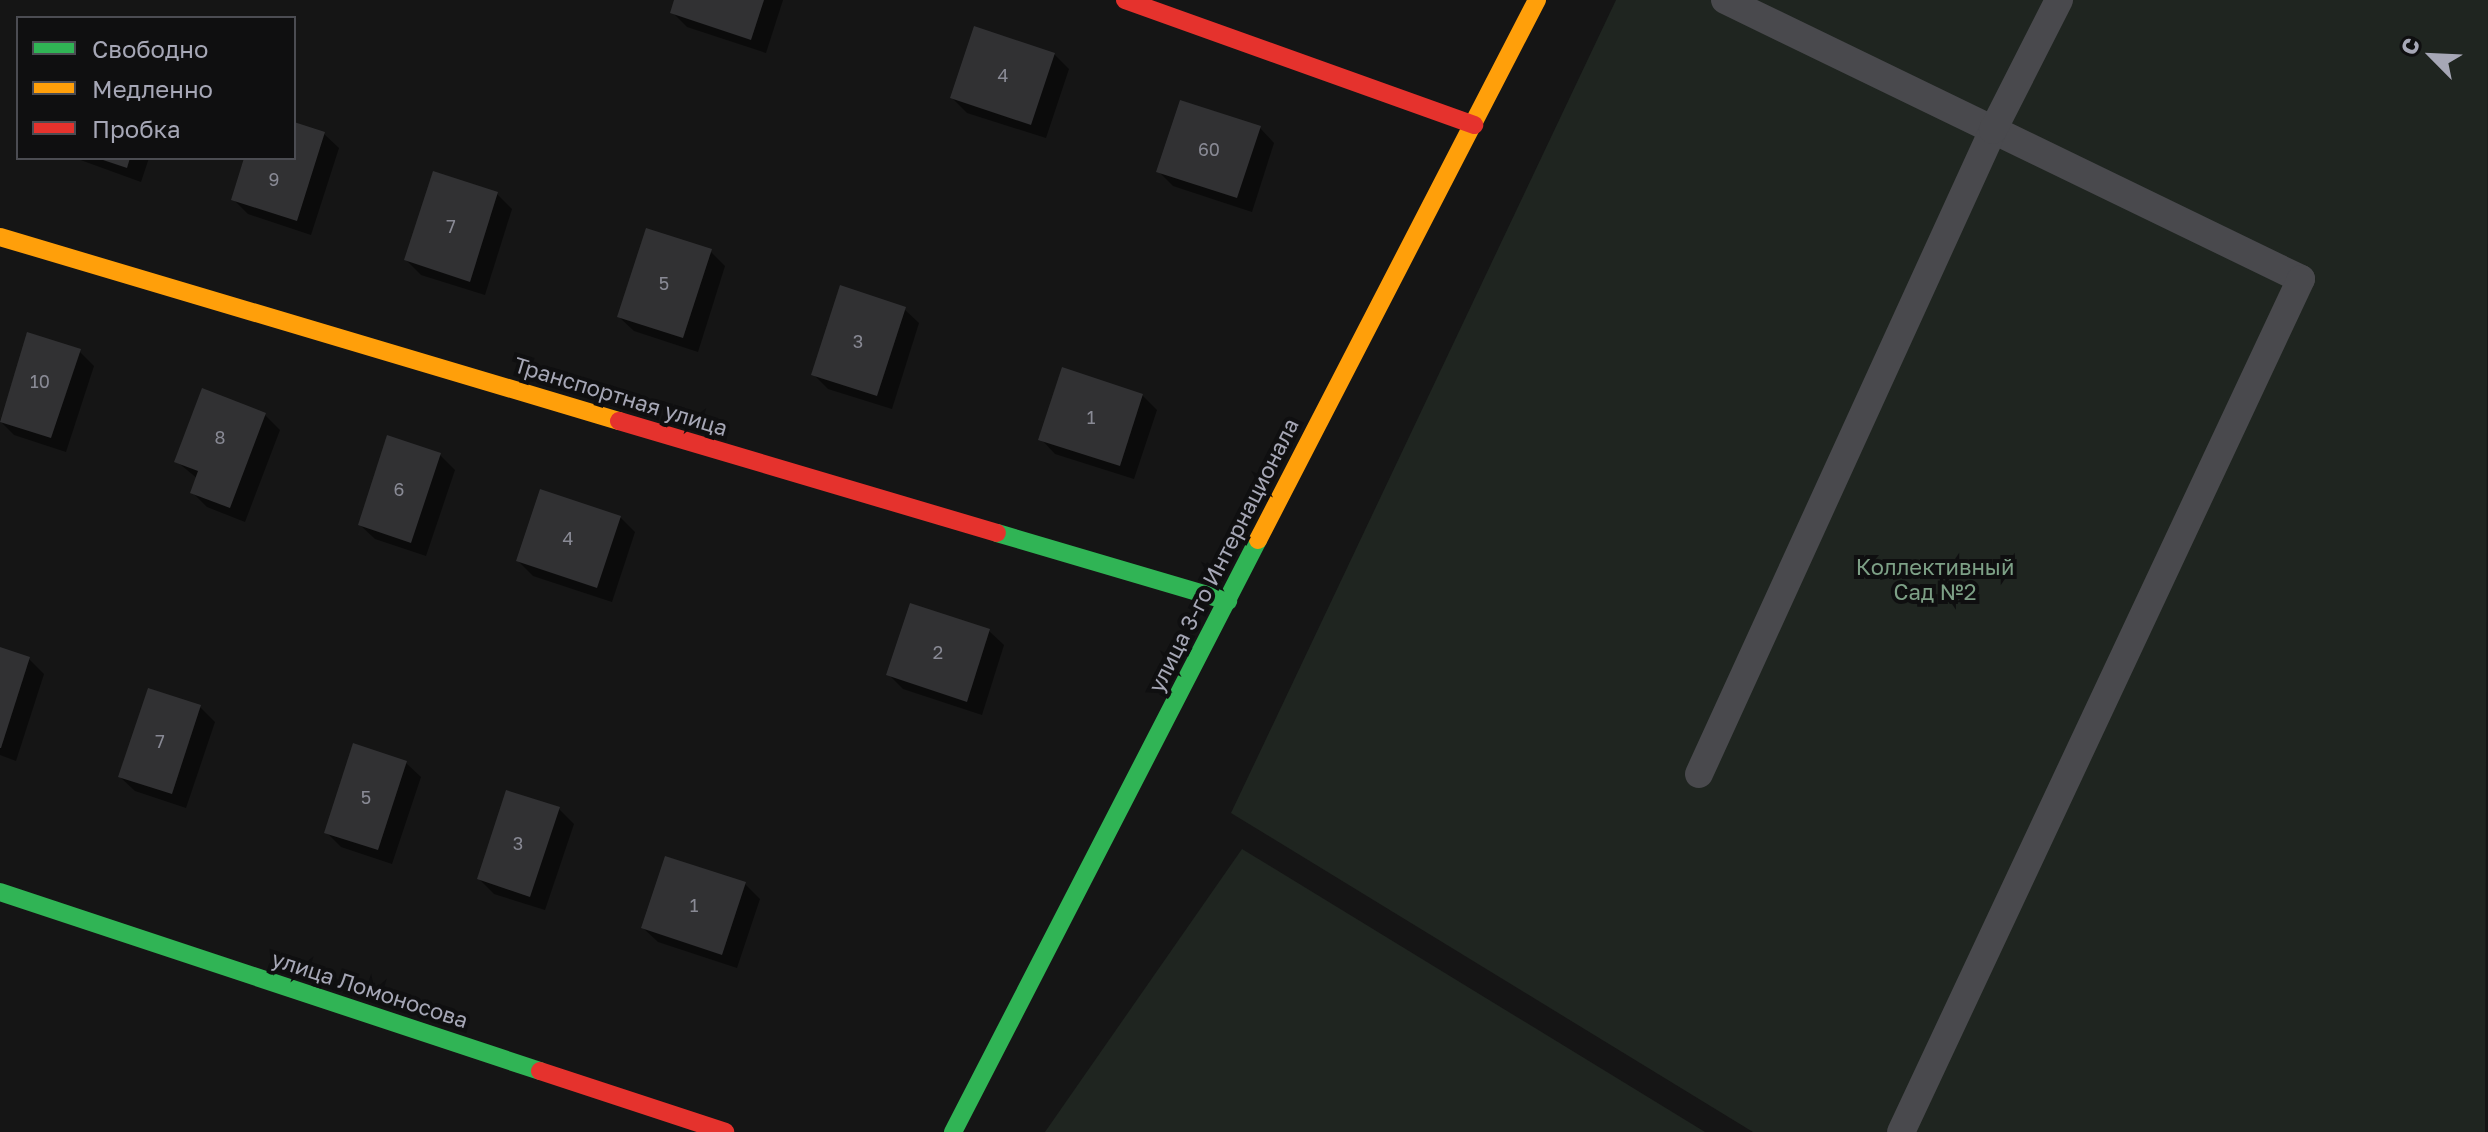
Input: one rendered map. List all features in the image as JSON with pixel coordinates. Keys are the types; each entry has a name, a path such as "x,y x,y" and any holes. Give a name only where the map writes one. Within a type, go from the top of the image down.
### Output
{"street":[{"path":"1125,0 1474,125"},
{"name":"улица 3-го Интернационала","path":"953,1132 1537,0"},
{"name":"Транспортная улица","path":"0,237 1228,601"},
{"name":"улица Ломоносова","path":"0,892 725,1132"}],"lane":[{"path":"1725,0 2301,279 1901,1132"},
{"path":"1699,774 1993,130 2059,0"}],"green space":[{"name":"Коллективный Сад №2","path":"1616,0 2488,0 2485,1132 1753,1132 1231,813"},
{"path":"1242,849 1705,1132 1045,1132"}],"building":[{"path":"674,0 764,0 751,40 670,13"},
{"path":"974,26 1055,53 1031,125 950,98"},
{"path":"1180,100 1261,126 1237,198 1156,172"},
{"path":"296,123 325,132 297,221 231,200 243,160 296,160"},
{"path":"103,160 129,160 127,168"},
{"path":"433,171 498,192 470,282 404,260"},
{"path":"646,228 712,249 683,338 617,317"},
{"path":"840,285 906,307 877,396 811,375"},
{"path":"27,332 81,349 51,438 0,422"},
{"path":"1062,367 1143,394 1120,466 1038,440"},
{"path":"202,388 266,413 230,508 190,493 198,471 174,462"},
{"path":"387,435 441,453 411,543 358,525"},
{"path":"540,489 621,516 597,588 516,561"},
{"path":"910,603 990,629 967,702 886,675"},
{"path":"0,647 30,657 1,748 0,748"},
{"path":"148,688 201,705 172,794 118,777"},
{"path":"353,743 407,761 378,850 324,833"},
{"path":"506,790 560,807 530,897 477,879"},
{"path":"665,856 746,882 722,955 641,928"}],"traffic: fast":[{"path":"997,533 1228,601"},
{"path":"953,1132 1258,540"},
{"path":"0,892 540,1071"}],"traffic: slow":[{"path":"1258,540 1537,0"},
{"path":"0,237 619,421"}],"traffic: jam":[{"path":"1125,0 1474,125"},
{"path":"619,421 997,533"},
{"path":"540,1071 725,1132"}]}
